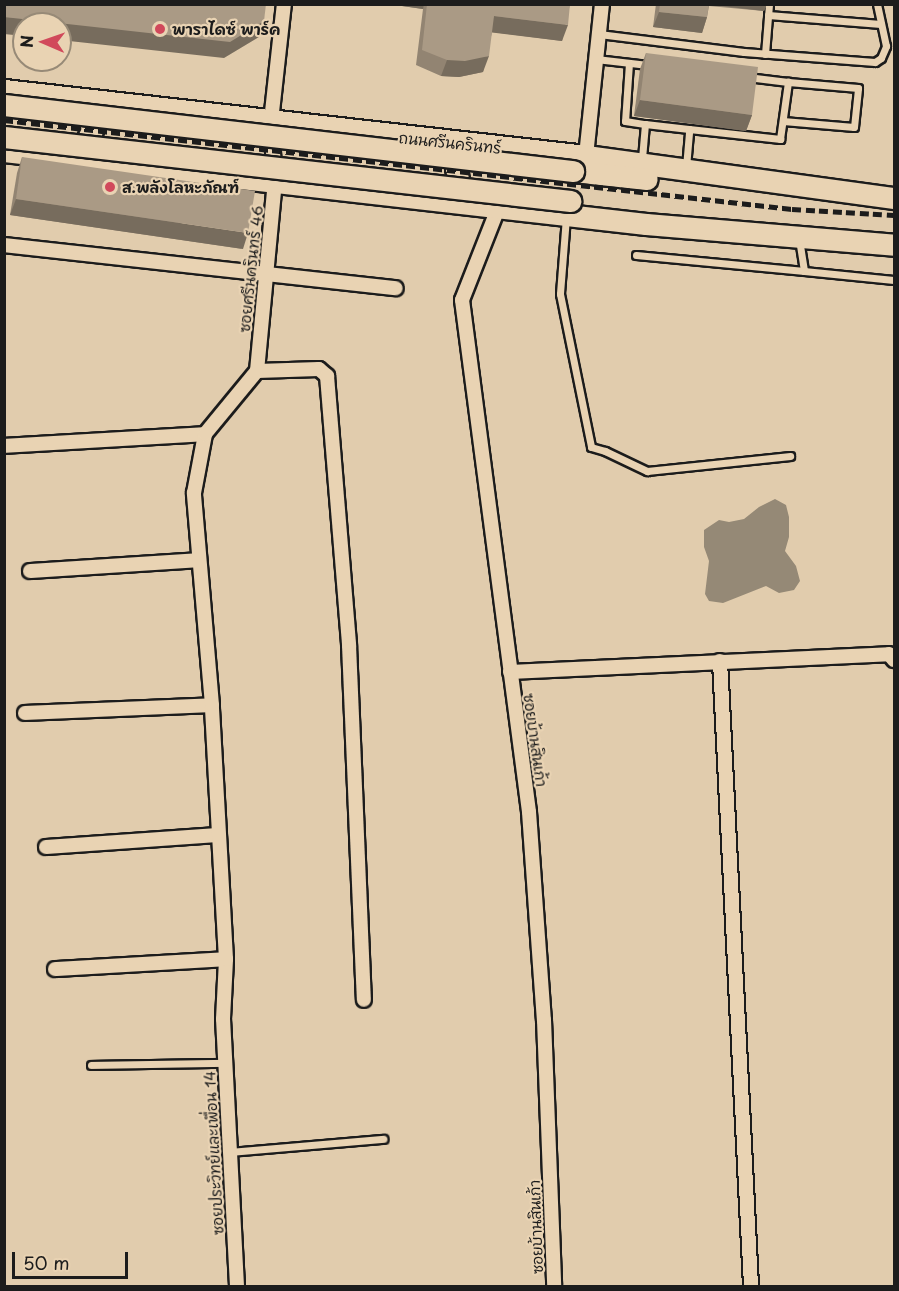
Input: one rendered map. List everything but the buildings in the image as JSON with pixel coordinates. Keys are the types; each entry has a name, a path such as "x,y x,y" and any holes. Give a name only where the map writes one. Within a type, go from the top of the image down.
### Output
{"main road":[{"name":"ถนนศรีนครินทร์","path":"4,90 490,146 579,164 642,164 894,198"},
{"path":"54,156 85,144 92,130 91,121 86,112 62,97"},
{"path":"4,105 579,164 751,190 859,194"},
{"path":"4,137 568,208 696,229 894,245"},
{"path":"490,146 462,158 456,168 459,186 491,205"},
{"path":"4,151 491,205 714,218 857,241"}],"street":[{"name":"ซอยศรีนครินทร์ 46","path":"257,365 275,182 271,121 284,4"},
{"path":"579,164 596,59 602,4"},
{"name":"ซอยบ้านสินเก้า","path":"491,205 462,300 530,823 544,1020 554,1287"},
{"path":"4,245 396,288"},
{"path":"4,446 205,434 257,365 319,369 327,376 349,645 364,1000"},
{"name":"ซอยประวิทย์และเพื่อน 14","path":"205,434 194,493 212,705 226,958 223,1018 237,1287"},
{"path":"30,571 198,560"},
{"path":"510,672 890,654 894,660"},
{"path":"720,661 751,1287"},
{"path":"25,713 212,705"},
{"path":"46,847 218,835"},
{"path":"55,969 226,958"}],"lane":[{"path":"765,54 769,4"},
{"path":"599,34 765,54 875,62 885,52 877,4"},
{"path":"768,15 881,24"},
{"path":"596,59 652,66"},
{"path":"629,63 625,121 645,124 780,139 788,82"},
{"path":"742,76 858,88 854,127 783,121"},
{"path":"642,164 645,124"},
{"path":"686,169 689,129"},
{"path":"568,208 560,294 591,447 605,451 647,471 790,456"},
{"path":"799,237 804,271"},
{"path":"636,255 894,280"},
{"path":"91,1065 225,1063"},
{"path":"230,1152 383,1139"}],"shaded area":[{"path":"775,499 786,505 789,517 789,537 785,551 796,566 800,581 794,590 779,593 766,586 723,603 709,601 705,594 709,561 704,547 704,530 719,520 729,522 744,519 759,507"}],"railway":[{"path":"4,120 792,209 894,215"}],"place":[{"name":"พาราไดซ์ พาร์ค","path":"160,29"},
{"name":"ส.พลังโลหะภัณฑ์","path":"110,187"}]}
